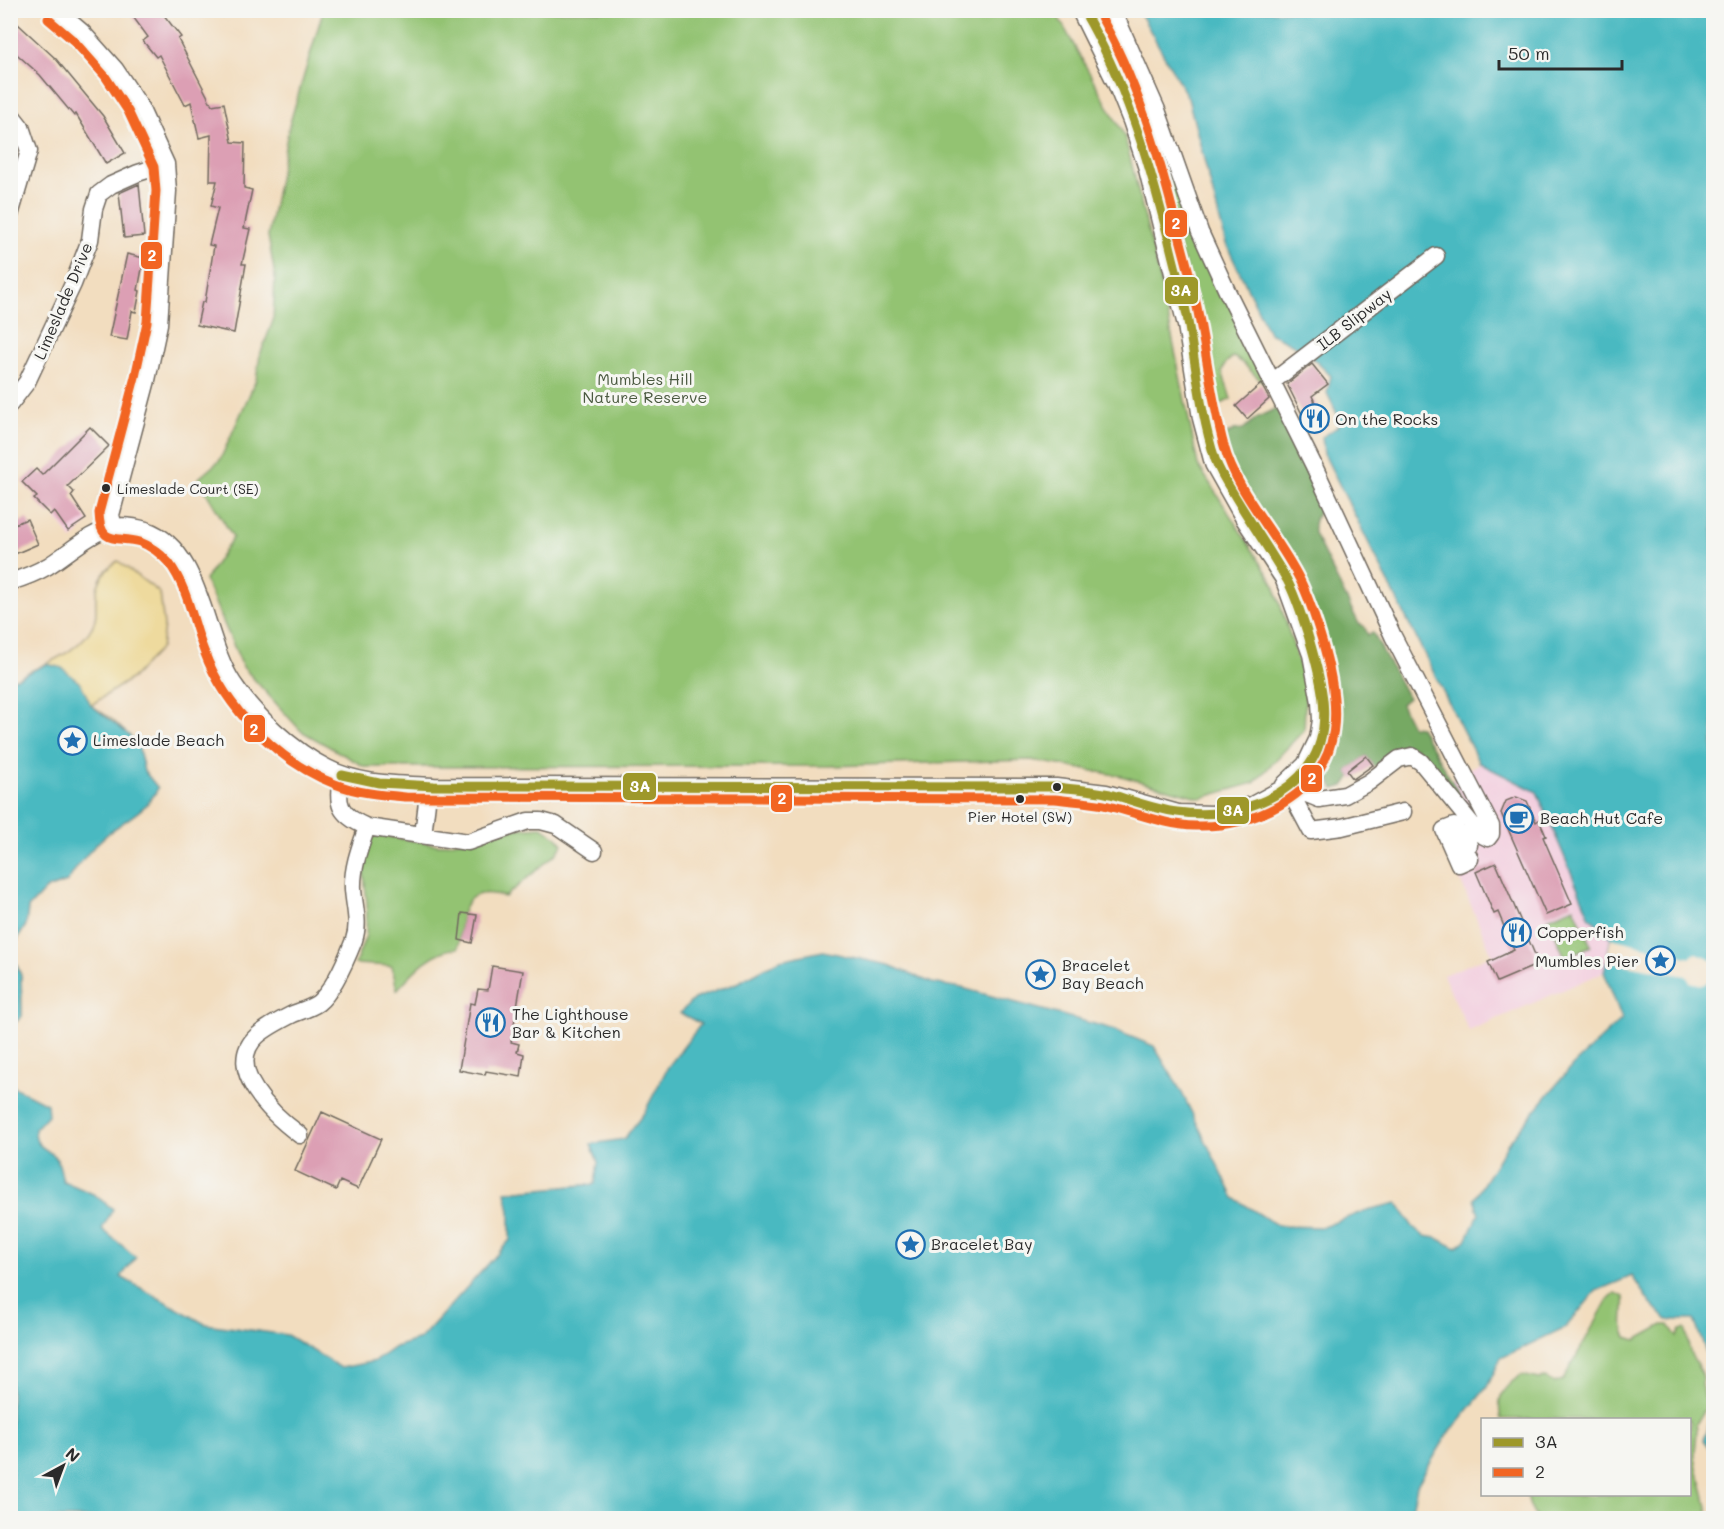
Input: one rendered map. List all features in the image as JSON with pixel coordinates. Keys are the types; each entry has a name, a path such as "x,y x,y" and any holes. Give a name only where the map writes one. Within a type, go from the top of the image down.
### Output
{"main road":[{"path":"1083,10 1119,83 1149,165 1189,324 1204,418 1216,463 1247,518 1286,577 1314,654 1323,702 1324,720 1321,739 1308,766 1287,786"}],"street":[{"path":"1113,10 1157,110 1200,232 1313,464 1393,636 1491,826 1491,834 1488,838 1480,834 1421,762 1412,756 1394,762 1369,782 1345,795 1319,799 1287,786"},
{"path":"66,14 116,69 139,105 166,164 168,191 159,324 111,515 114,526"},
{"path":"10,113 21,127 29,151 10,215"},
{"name":"Limeslade Drive","path":"10,404 27,382 73,284 90,240 94,209 99,194 120,181 166,164"},
{"name":"ILB Slipway","path":"1272,382 1436,256"},
{"path":"10,582 47,566 91,536 114,526 138,528 160,537 170,544 187,568 214,646 229,676 246,700 296,748 326,768 342,775 379,783 434,786 1056,787 1106,793 1178,813 1212,814 1252,805 1287,786"},
{"path":"342,775 338,791 340,809 352,821 367,827 468,842 528,821 541,821 556,825 594,851"},
{"path":"423,835 428,802 434,786"},
{"path":"1287,786 1311,831 1342,827 1403,812"},
{"path":"300,1135 286,1124 256,1092 246,1069 245,1054 258,1036 291,1015 316,1005 327,994 355,938 353,888 356,859 367,827"}],"shaded area":[{"path":"74,500 89,521 72,540 55,516"},
{"path":"1479,763 1537,792 1590,917 1611,938 1604,972 1469,1031 1443,975 1492,955 1459,877 1478,868 1465,831 1477,824 1452,780"}],"green space":[{"name":"Mumbles Hill Nature Reserve","path":"323,11 1055,11 1125,137 1163,292 1198,465 1273,582 1306,685 1304,730 1254,783 1201,798 1121,776 1031,760 830,766 365,767 301,731 243,667 205,580 233,537 198,479 220,460 256,380 260,355 273,321 275,276 268,236 289,126"},
{"path":"1095,11 1109,11 1269,385 1233,357 1222,371 1231,399 1213,408 1206,381 1198,311 1187,271"},
{"path":"1277,408 1315,483 1323,506 1316,518 1314,533 1359,624 1364,626 1368,635 1373,633 1408,698 1401,704 1412,726 1420,727 1477,824 1415,747 1397,748 1388,753 1375,767 1366,756 1347,771 1351,776 1344,786 1334,789 1327,773 1336,739 1336,715 1328,680 1216,442 1223,436 1234,430 1243,429 1258,417"},
{"path":"542,827 563,844 557,853 505,897 479,894 471,898 463,913 458,948 439,953 431,958 397,990 392,966 355,964 366,935 367,904 364,874 370,837 379,835 439,845 514,829"},
{"path":"1574,907 1591,946 1565,957 1548,918"},
{"path":"1616,1293 1624,1297 1624,1328 1627,1337 1636,1340 1663,1325 1669,1325 1677,1337 1680,1330 1685,1329 1691,1354 1703,1377 1701,1383 1706,1408 1696,1424 1695,1457 1708,1518 1536,1518 1530,1507 1527,1496 1691,1496 1691,1418 1501,1418 1499,1405 1502,1394 1509,1384 1521,1375 1540,1379 1543,1377 1555,1383 1563,1380 1607,1301"}],"sand":[{"name":"Limeslade Beach","path":"118,561 160,593 164,626 161,648 132,678 91,705 113,720 138,745 144,771 158,788 143,808 91,849 67,882 46,889 28,908 26,925 11,950 11,677 15,679 58,658 85,637 95,619 96,595 101,579 106,571"},
{"path":"11,950 21,976 22,1016 11,1027"}],"water":[{"path":"1139,11 1713,11 1713,1370 1694,1320 1667,1320 1650,1303 1632,1276 1596,1291 1566,1327 1501,1358 1487,1387 1446,1437 1417,1485 1410,1518 11,1518 10,1085 47,1104 48,1115 35,1129 35,1136 39,1144 57,1160 63,1181 93,1194 113,1209 102,1229 136,1257 121,1277 205,1324 287,1335 341,1368 375,1361 395,1347 420,1339 510,1240 510,1211 506,1192 595,1184 598,1162 591,1144 624,1139 644,1113 668,1067 701,1024 680,1013 694,999 735,984 780,960 823,951 889,965 932,983 962,988 1109,1028 1154,1046 1181,1091 1234,1198 1278,1226 1323,1227 1367,1210 1397,1203 1413,1227 1424,1236 1437,1238 1456,1248 1466,1240 1479,1214 1474,1199 1508,1143 1572,1066 1622,1019 1604,972 1611,938 1590,917 1537,792 1479,763 1324,454 1322,437 1337,427 1340,420 1327,393 1331,376 1303,351 1269,333 1226,244 1188,98"},
{"name":"Limeslade Beach","path":"47,664 62,668 81,684 91,705 138,745 144,771 158,788 143,808 97,843 67,882 46,889 28,908 26,925 11,950 11,677 15,679"},
{"path":"11,950 21,976 22,1016 11,1027"},
{"path":"1713,1414 1713,1453 1703,1440"}],"pier":[{"name":"Mumbles Pier","path":"1611,938 1690,958 1695,953 1707,957 1713,962 1713,982 1708,981 1703,985 1690,982 1686,976 1606,961"}],"building":[{"path":"128,10 160,10 181,37 178,39 212,105 224,103 232,142 245,143 244,188 252,190 244,228 250,229 242,264 246,264 234,333 197,325 202,302 205,302 214,246 209,245 218,208 211,206 217,181 210,181 211,135 199,138 191,102 185,105 159,55 156,57 143,41 148,37"},
{"path":"18,24 56,59 103,116 125,153 106,164 76,114 74,116 40,75 10,48 10,33"},
{"path":"139,184 144,236 124,238 119,193"},
{"path":"127,254 144,258 136,312 132,311 127,340 109,337"},
{"path":"1312,364 1328,384 1312,396 1327,426 1312,434 1287,384"},
{"path":"1261,384 1269,399 1247,419 1236,406"},
{"path":"90,427 109,446 68,486 74,492 71,496 86,519 68,531 54,511 50,515 34,499 37,497 22,482 36,469 42,475"},
{"path":"27,519 38,544 10,556 10,526"},
{"path":"1366,756 1373,765 1353,779 1347,771"},
{"path":"1516,797 1527,801 1536,822 1539,820 1546,836 1543,837 1572,904 1546,915 1501,813 1506,801"},
{"path":"1496,863 1539,964 1497,982 1488,962 1514,950 1498,912 1494,914 1476,872"},
{"path":"462,913 477,915 472,943 459,940"},
{"name":"The Lighthouse Bar & Kitchen","path":"492,966 523,971 511,1042 519,1044 517,1052 524,1054 521,1077 486,1071 485,1075 459,1070 470,1003 475,1004 478,989 488,990"},
{"path":"322,1112 381,1139 358,1189 340,1181 336,1190 295,1171"}],"transit line":[{"name":"3A","path":"342,775 379,783 434,786 1056,787 1110,794 1160,809 1195,814 1232,811 1250,806 1283,790 1297,779 1309,765 1322,734 1323,701 1313,651 1299,607 1287,580 1225,481 1215,459 1202,406 1185,306 1152,178 1123,92 1083,10"},
{"name":"2","path":"48,19 74,41 105,76 128,111 154,167 156,191 147,322 99,513 100,524 106,535 111,538 140,542 163,556 169,563 186,594 204,651 225,693 256,731 293,762 335,784 352,790 406,797 1055,799 1104,805 1183,825 1228,824 1260,815 1280,805 1302,789 1318,772 1328,752 1334,731 1333,686 1321,637 1303,587 1291,563 1248,498 1230,464 1216,413 1194,292 1163,174 1135,90 1097,10"}],"place":[{"name":"On the Rocks","path":"1314,419"},
{"name":"Limeslade Court (SE)","path":"106,488"},
{"name":"Limeslade Beach","path":"72,740"},
{"name":"Pier Hotel (SW)","path":"1020,799"},
{"name":"Beach Hut Cafe","path":"1519,818"},
{"name":"Copperfish","path":"1516,932"},
{"name":"Mumbles Pier","path":"1660,961"},
{"name":"Bracelet Bay Beach","path":"1041,974"},
{"name":"The Lighthouse Bar & Kitchen","path":"491,1023"},
{"name":"Bracelet Bay","path":"910,1244"}]}
